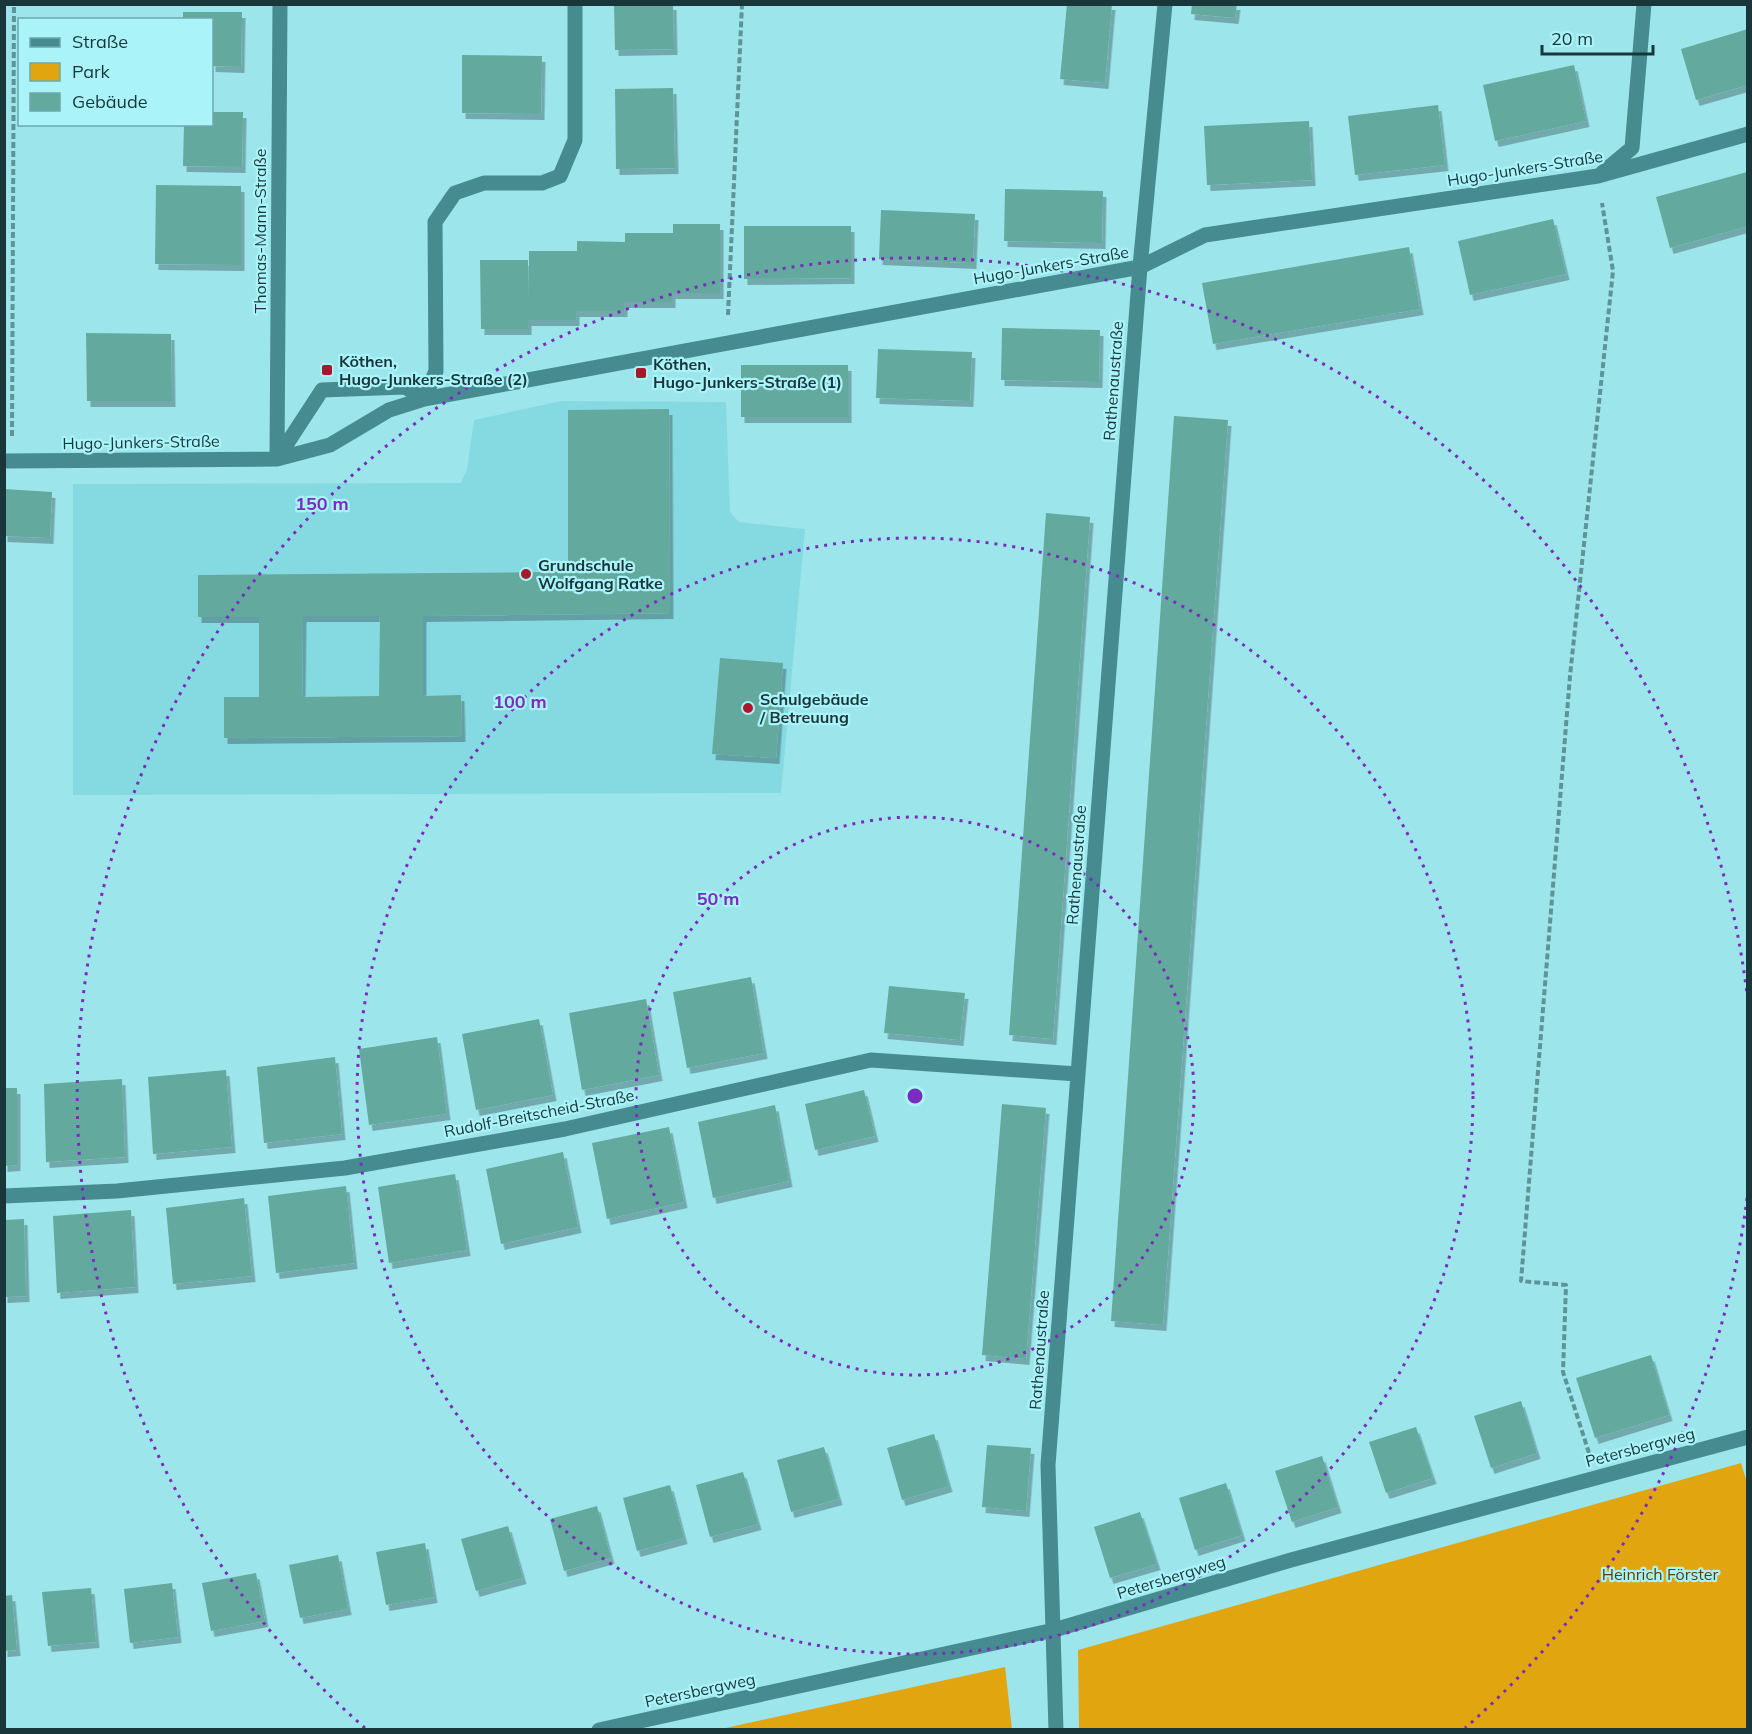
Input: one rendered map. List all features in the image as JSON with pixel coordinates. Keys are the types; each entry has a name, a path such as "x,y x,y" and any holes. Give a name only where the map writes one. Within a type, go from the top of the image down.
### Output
{"street":[{"name":"Thomas-Mann-Straße","path":"277,459 280,4"},
{"path":"277,459 322,390 405,387 424,399 436,371 435,222 455,193 484,183 542,183 560,176 575,140 575,4"},
{"name":"Rathenaustraße","path":"1056,1730 1048,1465 1140,267 1165,4"},
{"path":"1598,176 1632,148 1644,4"},
{"name":"Hugo-Junkers-Straße","path":"8,461 277,459 330,445 389,410 424,399 1140,267 1205,235 1598,176 1748,134"},
{"name":"Rudolf-Breitscheid-Straße","path":"4,1196 117,1191 345,1167 565,1129 872,1060 1077,1074"},
{"name":"Petersbergweg","path":"599,1730 1054,1630 1291,1560 1748,1437"}],"path":[{"path":"8,461 15,4"},
{"path":"727,343 742,4"},
{"path":"1597,1477 1563,1372 1566,1285 1521,1281 1570,676 1613,271 1598,176"}],"shaded area":[{"path":"561,401 726,402 730,512 739,522 805,529 781,793 73,795 73,484 461,483 467,469 474,420"}],"green space":[{"name":"Heinrich Förster","path":"1741,1463 1748,1486 1747,1729 1079,1729 1078,1650"},
{"path":"1005,1667 1012,1729 721,1729"}],"building":[{"path":"614,4 673,4 674,49 615,50"},
{"path":"1067,4 1112,4 1105,83 1060,79"},
{"path":"1192,4 1237,4 1235,18 1191,14"},
{"path":"183,12 242,12 241,67 213,66 213,18 183,18"},
{"path":"1748,29 1748,85 1696,100 1681,49"},
{"path":"462,55 542,56 541,114 462,113"},
{"path":"1574,65 1586,121 1495,141 1483,85"},
{"path":"673,88 675,168 616,169 615,89"},
{"path":"1438,105 1445,165 1355,175 1348,116"},
{"path":"213,112 243,112 242,167 183,166 184,126 213,126"},
{"path":"1309,121 1312,180 1207,185 1204,126"},
{"path":"1747,172 1748,226 1670,248 1656,197"},
{"path":"156,185 241,186 241,265 155,264"},
{"path":"1005,189 1103,191 1102,243 1004,241"},
{"path":"881,210 975,214 973,263 879,259"},
{"path":"1553,219 1566,274 1470,295 1458,241"},
{"path":"673,224 720,224 720,293 672,293 672,302 624,302 624,311 576,311 576,320 528,320 528,329 481,329 480,260 528,260 529,300 529,251 577,251 577,241 625,242 625,233 673,233"},
{"path":"744,226 851,226 851,278 744,279"},
{"path":"1409,247 1420,309 1213,344 1202,283"},
{"path":"1002,328 1100,330 1099,382 1001,380"},
{"path":"86,333 171,334 172,401 87,401"},
{"path":"878,349 972,352 970,401 876,398"},
{"path":"741,365 848,365 848,417 741,417"},
{"name":"Grundschule Wolfgang Ratke","path":"669,409 670,613 423,616 423,696 461,695 462,736 224,738 224,697 259,697 259,617 198,617 198,575 568,572 568,410","holes":["303,616 380,616 379,696 302,697"]},
{"path":"1174,416 1228,420 1163,1325 1111,1321"},
{"path":"4,489 52,492 50,538 4,536"},
{"path":"1046,513 1090,517 1053,1039 1009,1035"},
{"name":"Schulgebäude / Betreuung","path":"720,658 783,663 776,758 712,754"},
{"path":"751,977 764,1053 687,1068 673,992"},
{"path":"889,986 965,993 960,1040 884,1033"},
{"path":"646,999 659,1075 582,1090 569,1013"},
{"path":"539,1019 553,1095 476,1110 462,1034"},
{"path":"437,1037 447,1114 369,1125 359,1049"},
{"path":"335,1057 342,1134 264,1143 257,1067"},
{"path":"226,1070 232,1147 153,1154 148,1077"},
{"path":"122,1079 125,1157 46,1162 44,1084"},
{"path":"4,1088 17,1088 17,1165 4,1166"},
{"path":"864,1090 875,1136 815,1150 805,1104"},
{"path":"1002,1104 1046,1108 1026,1359 982,1355"},
{"path":"775,1105 789,1181 713,1198 698,1122"},
{"path":"669,1127 684,1202 607,1219 592,1143"},
{"path":"563,1152 578,1227 501,1244 486,1169"},
{"path":"455,1174 467,1250 389,1263 378,1187"},
{"path":"346,1186 354,1263 276,1273 268,1196"},
{"path":"244,1198 252,1276 173,1284 166,1208"},
{"path":"131,1210 135,1287 57,1293 53,1216"},
{"path":"24,1219 26,1296 4,1297 4,1220"},
{"path":"1651,1355 1669,1415 1595,1438 1576,1378"},
{"path":"1521,1401 1537,1453 1491,1468 1474,1416"},
{"path":"1416,1427 1433,1478 1386,1493 1369,1442"},
{"path":"934,1434 949,1486 902,1500 887,1448"},
{"path":"987,1445 1031,1448 1026,1511 982,1507"},
{"path":"824,1447 839,1499 791,1512 777,1460"},
{"path":"1322,1456 1338,1507 1292,1522 1275,1471"},
{"path":"743,1472 758,1524 710,1537 696,1485"},
{"path":"1226,1483 1242,1535 1195,1550 1179,1498"},
{"path":"670,1485 684,1538 637,1551 623,1498"},
{"path":"597,1506 611,1558 564,1571 550,1519"},
{"path":"1140,1512 1157,1564 1110,1578 1094,1527"},
{"path":"508,1526 523,1578 476,1591 461,1539"},
{"path":"425,1543 434,1597 386,1605 376,1552"},
{"path":"338,1555 348,1609 300,1618 289,1565"},
{"path":"256,1573 265,1621 211,1631 202,1583"},
{"path":"172,1583 178,1637 130,1643 124,1589"},
{"path":"91,1588 96,1642 48,1646 42,1592"},
{"path":"12,1595 17,1650 4,1651 4,1596"}],"place":[{"name":"Köthen, Hugo-Junkers-Straße (2)","path":"327,370"},
{"name":"Köthen, Hugo-Junkers-Straße (1)","path":"641,373"},
{"name":"Grundschule Wolfgang Ratke","path":"526,574"},
{"name":"Schulgebäude / Betreuung","path":"748,708"}]}
